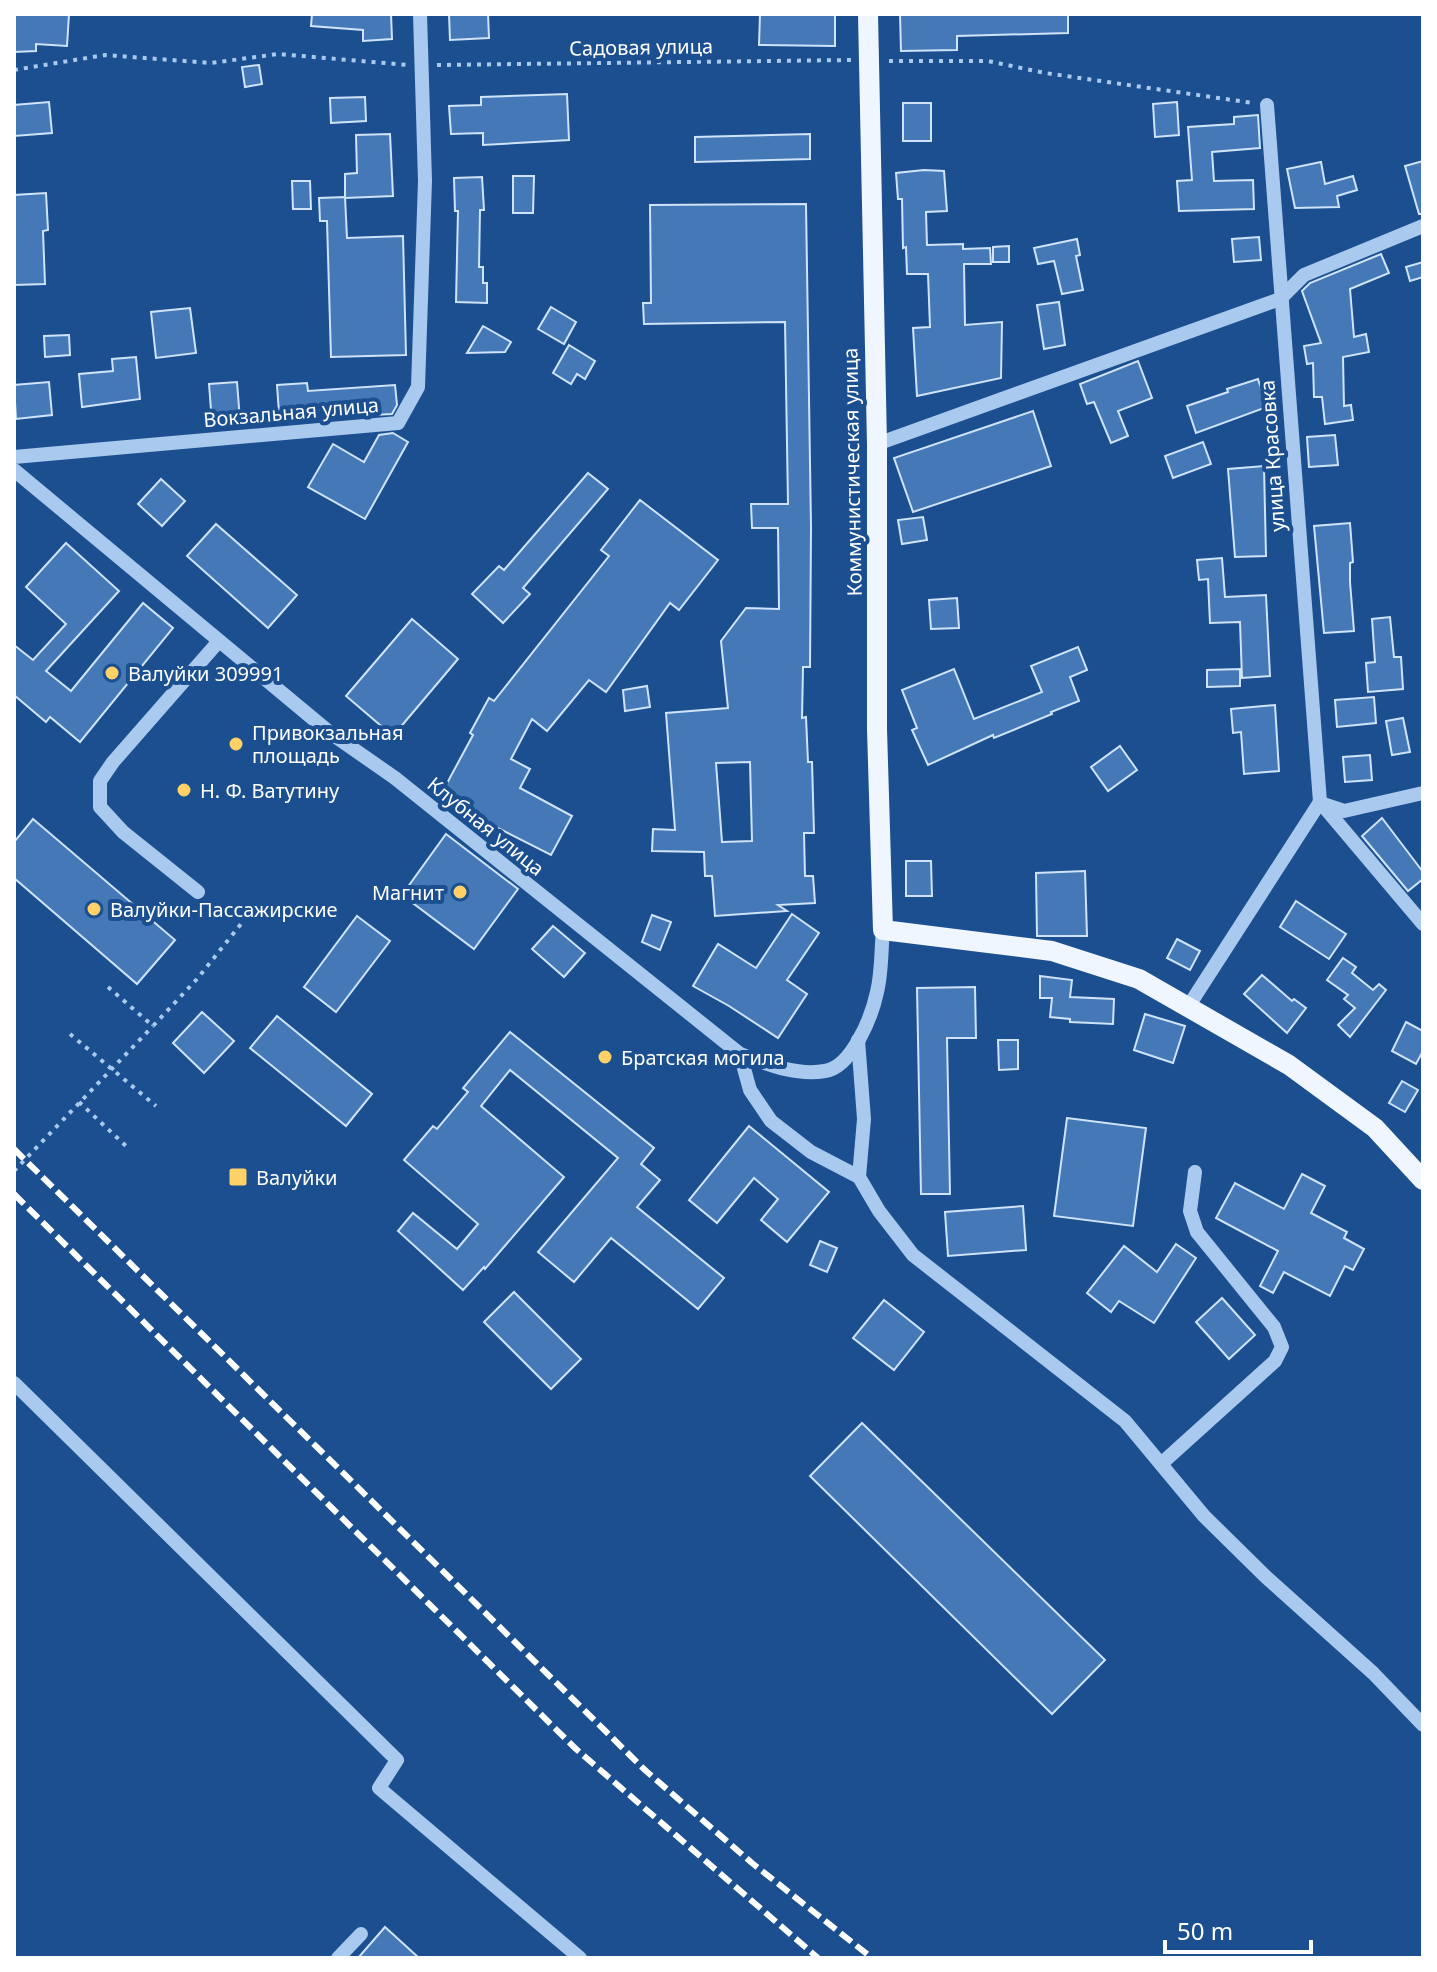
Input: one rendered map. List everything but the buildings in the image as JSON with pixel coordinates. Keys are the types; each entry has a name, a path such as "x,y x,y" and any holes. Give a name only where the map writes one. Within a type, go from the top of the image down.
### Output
{"main road":[{"name":"Коммунистическая улица","path":"868,14 877,444 877,729 883,930"},
{"path":"883,930 1052,951 1139,979 1289,1065 1375,1128 1423,1180"}],"street":[{"name":"Вокзальная улица","path":"14,457 398,423 418,387 425,181 420,14"},
{"name":"улица Красовка","path":"1267,105 1320,802"},
{"path":"877,444 1280,299 1304,275 1423,226"},
{"name":"Клубная улица","path":"14,470 329,732 395,778 740,1054 785,1070 826,1071 843,1063 858,1040 878,991 883,930"},
{"path":"198,892 123,832 100,807 100,781 113,762 219,641"},
{"path":"1320,802 1344,811 1423,793"},
{"path":"1320,802 1423,924"},
{"path":"1188,1007 1320,802"},
{"path":"858,1040 864,1119 859,1177"},
{"path":"740,1054 750,1090 771,1121 811,1152 859,1177 879,1211 913,1255 1125,1421 1204,1516 1266,1577 1373,1673 1423,1725"},
{"path":"1161,1464 1275,1361 1282,1347 1274,1327 1197,1232 1190,1211 1195,1172"},
{"path":"14,1383 397,1760 379,1788 580,1958"},
{"path":"338,1958 361,1934"}],"path":[{"name":"Садовая улица","path":"14,70 105,55 211,63 278,54 421,66 988,61 1045,73 1267,105"},
{"path":"14,1171 197,979 241,924"},
{"path":"108,987 153,1026"},
{"path":"70,1034 156,1106"},
{"path":"79,1102 126,1146"}],"railway":[{"path":"14,1149 646,1771 752,1863 872,1958"},
{"path":"14,1194 576,1749 818,1958"}],"place":[{"name":"Валуйки 309991","path":"112,673"},
{"name":"Привокзальная площадь","path":"236,744"},
{"name":"Н. Ф. Ватутину","path":"184,790"},
{"name":"Магнит","path":"460,892"},
{"name":"Валуйки-Пассажирские","path":"94,909"},
{"name":"Братская могила","path":"605,1057"},
{"name":"Валуйки","path":"238,1177"}]}
